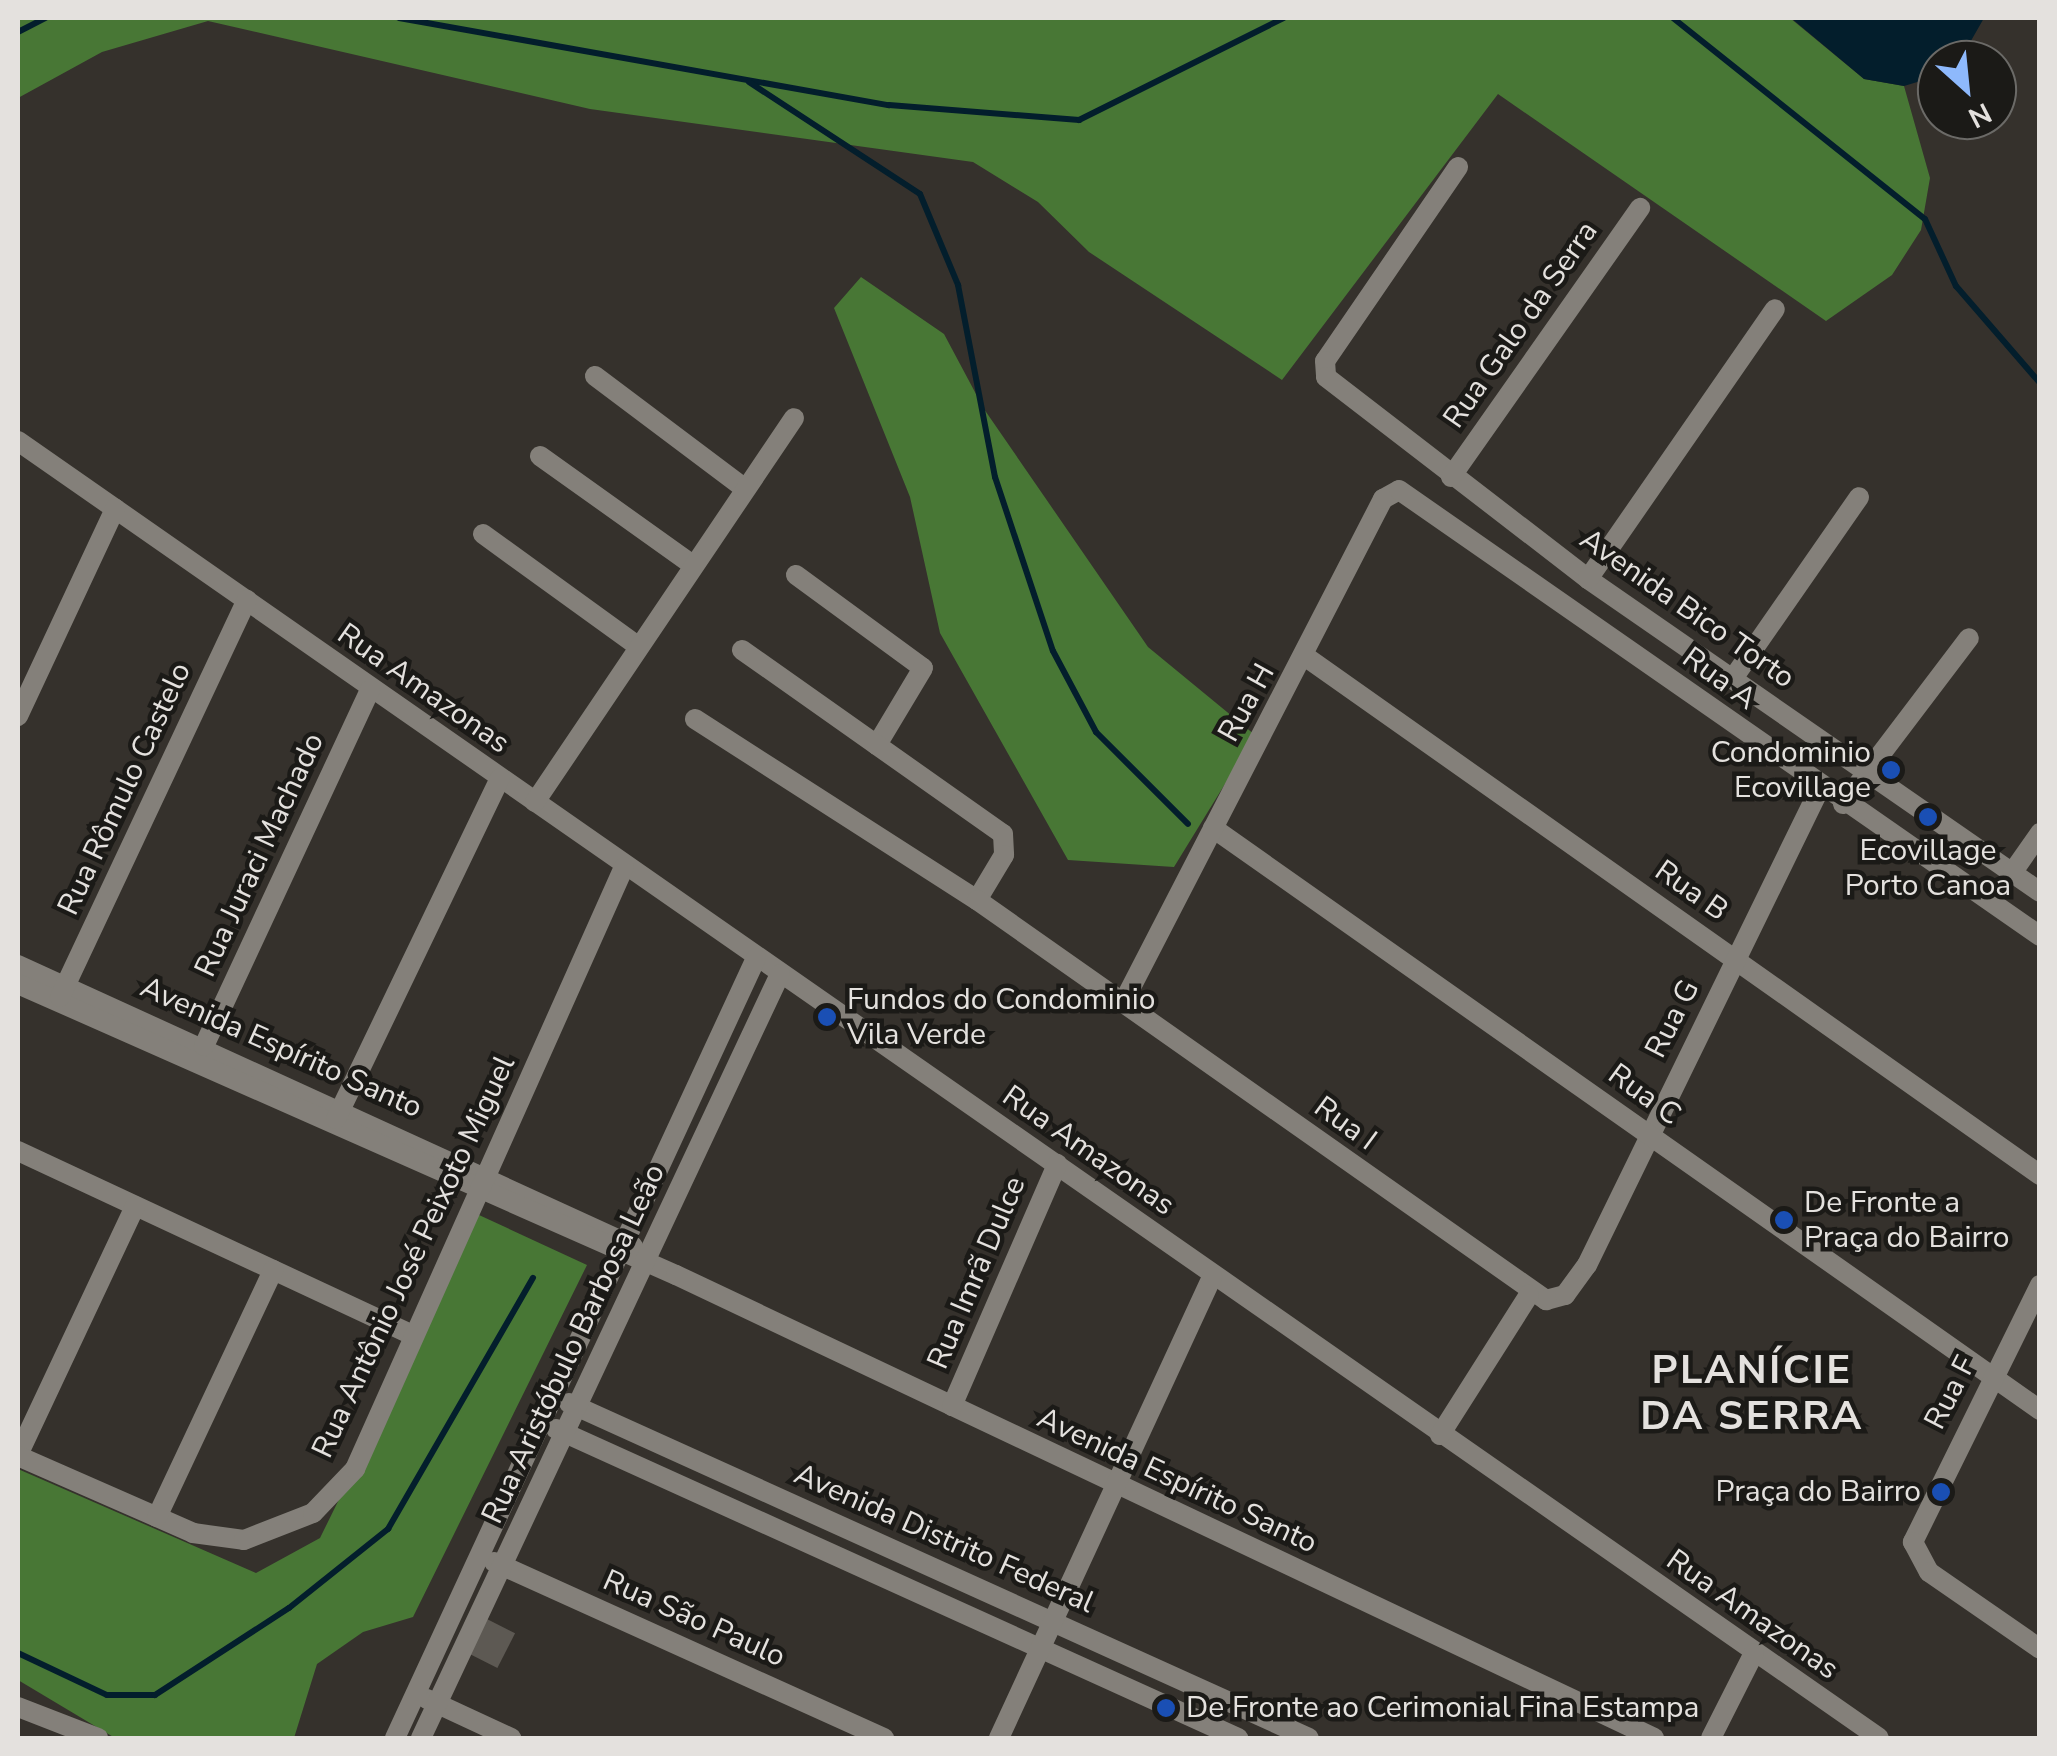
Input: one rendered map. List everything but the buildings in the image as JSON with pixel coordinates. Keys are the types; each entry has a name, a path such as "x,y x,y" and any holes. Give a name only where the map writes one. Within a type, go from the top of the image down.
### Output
{"street":[{"name":"Avenida Bico Torto","path":"1458,167 1328,356 1326,377 1588,579 2040,892"},
{"name":"Rua Galo da Serra","path":"1445,472 1640,208"},
{"path":"1588,579 1775,310"},
{"path":"595,376 744,488"},
{"path":"535,802 690,564 794,418"},
{"name":"Rua Amazonas","path":"18,441 624,867 1058,1164 1212,1277 1879,1738"},
{"path":"540,456 690,564"},
{"path":"1416,498 1445,472"},
{"name":"Rua H","path":"1124,1002 1306,657 1383,499 1399,490 1416,498"},
{"path":"1734,677 1859,497"},
{"name":"Rua A","path":"1416,498 1820,788 2040,936"},
{"path":"18,716 115,508"},
{"path":"483,534 638,646"},
{"path":"796,574 923,668 877,745"},
{"name":"Rua Rômulo Castelo","path":"62,994 247,600"},
{"path":"1844,804 1969,638"},
{"path":"742,650 1003,834 1004,855 977,900"},
{"name":"Rua B","path":"1306,657 2040,1175"},
{"name":"Rua Juraci Machado","path":"204,1046 370,690"},
{"name":"Rua I","path":"695,719 977,900 1529,1296"},
{"path":"338,1117 500,778"},
{"name":"Rua G","path":"1529,1296 1556,1298 1574,1286 1820,788"},
{"name":"Rua C","path":"1213,828 2040,1410"},
{"path":"2012,874 2040,833"},
{"name":"Rua Antônio José Peixoto Miguel","path":"18,1456 157,1517 244,1540 313,1513 356,1469 412,1335 624,867"},
{"path":"396,1738 756,958"},
{"name":"Avenida Espírito Santo","path":"18,964 62,994 338,1117 487,1174 621,1249 1654,1738"},
{"name":"Rua Aristóbulo Barbosa Leão","path":"420,1738 505,1566 780,974"},
{"name":"Avenida Espírito Santo","path":"18,984 62,994 204,1046 477,1195 621,1249"},
{"path":"18,1151 412,1335"},
{"name":"Rua Imrã Dulce","path":"952,1406 1058,1164"},
{"path":"18,1456 135,1206"},
{"path":"157,1517 273,1270"},
{"path":"999,1738 1112,1484 1212,1277"},
{"name":"Rua F","path":"2040,1284 1916,1529 1915,1554 1930,1572 2040,1649"},
{"path":"1440,1435 1529,1296"},
{"name":"Avenida Distrito Federal","path":"553,1396 1310,1738"},
{"name":"Avenida Distrito Federal","path":"541,1422 1041,1645 1238,1738"},
{"name":"Rua São Paulo","path":"479,1556 884,1738"},
{"path":"1711,1738 1754,1652"},
{"path":"416,1694 511,1738"},
{"path":"18,1707 98,1738"}],"green space":[{"path":"18,18 1790,18 1864,79 1904,86 1930,178 1921,230 1892,275 1826,321 1498,94 1282,380 1089,252 1038,202 973,162 590,109 208,21 102,52 18,98"},
{"path":"861,277 944,334 984,409 1148,647 1255,735 1174,867 1068,860 940,633 910,497 834,308"},
{"path":"479,1215 587,1265 413,1617 363,1632 317,1664 294,1738 115,1738 18,1680 18,1469 256,1573 320,1538"}],"water":[{"path":"1791,18 1984,18 1971,40 1917,40 1917,82 1904,86 1864,79"}],"waterway":[{"path":"18,32 46,18"},
{"path":"399,18 889,105 1079,120 1284,18"},
{"path":"1673,18 1925,219 1956,286 2040,383"},
{"path":"749,82 920,194 958,285 995,477 1053,651 1096,732 1188,824"},
{"path":"18,1653 107,1695 155,1695 289,1608 388,1529 533,1278"}],"place":[{"name":"Condominio Ecovillage","path":"1891,770"},
{"name":"Ecovillage Porto Canoa","path":"1928,817"},
{"name":"Fundos do Condominio Vila Verde","path":"827,1017"},
{"name":"De Fronte a Praça do Bairro","path":"1784,1220"},
{"name":"Praça do Bairro","path":"1941,1492"},
{"name":"De Fronte ao Cerimonial Fina Estampa","path":"1166,1708"}],"district":[{"name":"PLANÍCIE DA SERRA","path":"1752,1393"}]}
